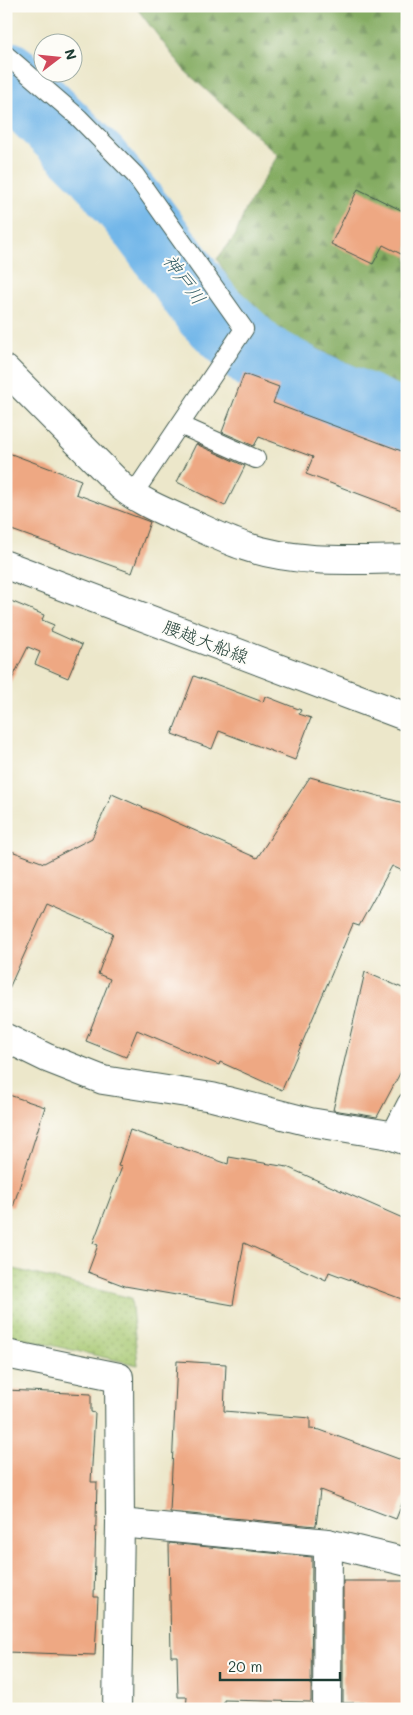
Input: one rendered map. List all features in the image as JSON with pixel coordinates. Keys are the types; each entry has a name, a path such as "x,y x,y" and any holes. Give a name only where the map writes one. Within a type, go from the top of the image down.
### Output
{"street":[{"path":"6,370 132,496 177,518 244,546 290,557 342,560 407,559"},
{"name":"腰越大船線","path":"6,565 407,717"},
{"path":"6,1038 47,1058 103,1080 212,1097 310,1122 398,1138"},
{"path":"6,1354 118,1376 120,1523 117,1709"},
{"path":"120,1523 328,1543 407,1562"},
{"path":"327,1709 328,1543"}],"lane":[{"path":"6,55 79,118 135,175 244,329 132,496"},
{"path":"180,424 256,459"},
{"path":"398,1138 407,1102"}],"green space":[{"path":"135,6 407,6 407,393 382,379 267,325 234,288 217,259 235,236 246,209 278,155 184,70"},
{"path":"6,1267 131,1298 138,1365 6,1335"}],"building":[{"path":"358,189 407,213 407,257 383,245 373,264 331,244"},
{"path":"244,374 279,387 273,403 407,453 407,512 306,474 313,457 259,437 254,446 222,432"},
{"path":"196,444 245,466 225,506 177,482"},
{"path":"6,452 81,480 76,494 150,522 132,573 6,528"},
{"path":"6,599 44,615 42,620 54,625 51,631 82,645 68,678 35,664 40,652 28,647 6,691"},
{"path":"194,676 263,702 265,696 301,710 299,714 311,718 295,760 219,731 212,749 172,734"},
{"path":"310,777 407,804 407,873 392,866 359,926 353,924 282,1090 220,1062 219,1065 137,1030 126,1057 86,1041 110,979 98,974 113,933 47,904 6,995 6,849 44,863 92,838 112,794 257,858"},
{"path":"365,972 407,990 407,1060 377,1117 333,1110"},
{"path":"6,1094 45,1107 13,1207 6,1206"},
{"path":"130,1130 228,1164 229,1157 287,1167 407,1220 407,1301 329,1272 326,1280 244,1243 233,1305 125,1286 88,1272 98,1245 93,1243 122,1167 118,1166"},
{"path":"177,1361 226,1364 224,1411 310,1418 310,1429 320,1430 407,1462 407,1491 396,1519 320,1490 316,1526 170,1512"},
{"path":"6,1390 91,1394 91,1412 95,1413 91,1482 97,1482 94,1597 98,1597 95,1655 6,1652"},
{"path":"169,1543 312,1557 311,1702 224,1700 224,1709 186,1709 187,1697 178,1697 177,1656 171,1656"},
{"path":"343,1581 407,1581 407,1709 365,1709 365,1703 343,1703"}],"waterway":[{"name":"神戸川","path":"6,76 96,164 141,219 208,310 257,356 308,384 407,427"}]}
